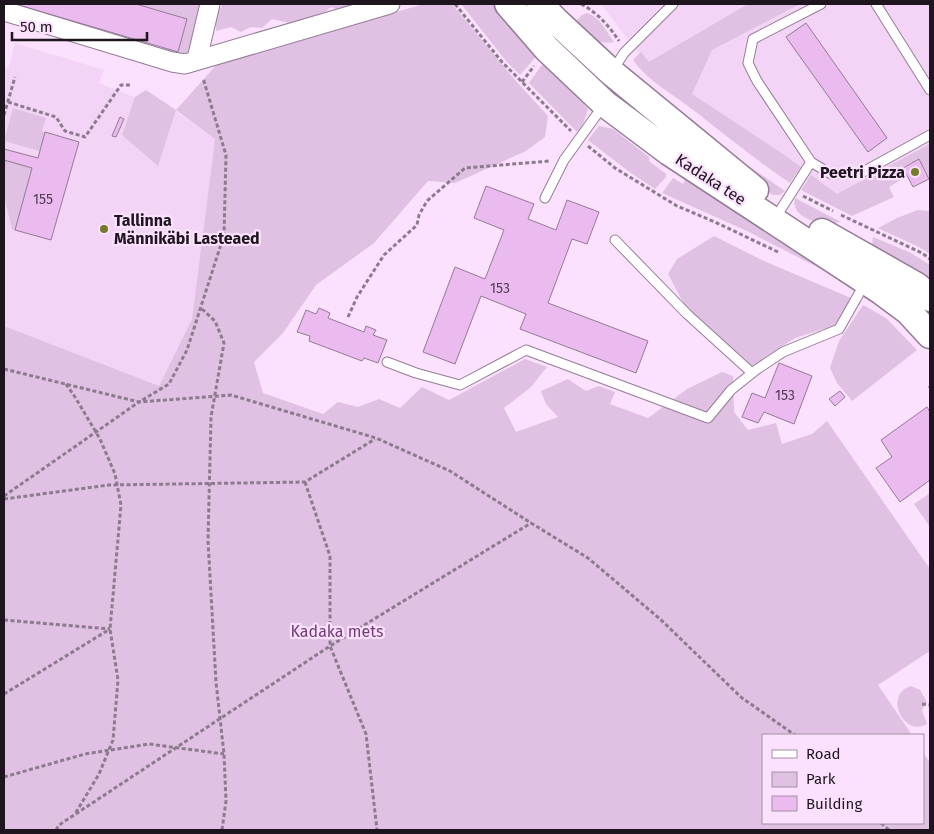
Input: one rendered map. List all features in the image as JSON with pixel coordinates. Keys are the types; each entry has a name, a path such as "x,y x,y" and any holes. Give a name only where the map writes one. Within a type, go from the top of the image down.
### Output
{"main road":[{"name":"Kadaka tee","path":"508,4 547,48 605,104 669,152 867,281 908,311 930,335"},
{"name":"Kadaka tee","path":"540,4 554,20 611,72 738,177 790,202 854,250 917,286 930,298"},
{"path":"605,104 614,95 622,91 636,93"}],"street":[{"path":"197,59 210,4"},
{"path":"4,12 172,62 185,64 390,4"}],"lane":[{"path":"611,72 624,53 672,4"},
{"path":"821,4 753,39 748,63 757,80 811,162 831,174 860,173 930,134"},
{"path":"876,4 930,90"},
{"path":"545,198 564,160 605,104"},
{"path":"790,202 811,162"},
{"path":"615,240 687,314 752,373"},
{"path":"387,362 416,373 460,385 526,350 708,418 731,390 783,352 840,329 867,281 854,250"}],"path":[{"path":"456,4 502,62 574,134"},
{"path":"581,4 594,11 619,40"},
{"path":"4,497 139,402 169,384 187,350 224,235 226,155 197,59"},
{"path":"4,115 15,77"},
{"path":"8,102 56,117 66,130 85,137 121,85 130,85"},
{"path":"585,144 615,168 677,206 723,225 779,252"},
{"path":"348,316 357,297 384,254 417,225 419,215 427,202 465,168 564,160"},
{"path":"790,202 869,230 922,253 930,259"},
{"path":"202,308 215,321 224,343 212,417 208,541 216,682 224,754 226,800 222,830"},
{"path":"4,370 139,402 232,395 376,438 450,471 588,558 660,619 742,698 794,734"},
{"path":"66,384 96,432 115,474 121,505 110,629 118,680 113,740 99,774 75,815"},
{"path":"4,497 117,485 305,482 376,438"},
{"path":"305,482 330,556 330,646 366,734 377,830"},
{"path":"56,830 59,825 330,646 531,523"},
{"path":"4,620 110,629"},
{"path":"4,694 110,629"},
{"path":"922,704 930,705"},
{"path":"4,777 85,754 149,744 224,754"}],"shaded area":[{"path":"601,4 930,4 930,151 834,200 650,68"},
{"name":"Tallinna Männikäbi Lasteaed","path":"15,43 104,70 99,83 134,97 146,90 215,139 192,319 159,387 4,326 4,67 9,68"}],"green space":[{"path":"136,4 202,4 187,55 160,55 162,47 178,52 187,19"},
{"path":"223,4 353,4 340,11 331,7 325,12 290,23 272,19 262,28 251,27 241,32 231,27 216,31 216,15"},
{"name":"Kadaka mets","path":"424,4 452,4 515,80 548,116 545,137 526,151 455,183 428,181 374,243 316,285 283,333 254,362 263,393 323,414 338,402 358,407 379,399 400,408 422,387 449,400 525,359 547,367 531,387 504,408 516,432 558,417 546,404 541,391 568,379 586,391 599,386 615,392 610,404 648,418 687,389 722,372 733,376 734,412 748,430 776,423 782,444 812,434 827,421 930,569 930,651 878,685 911,734 762,734 762,824 924,824 924,754 930,763 930,830 4,830 4,326 159,386 192,319 215,139 176,110 218,63"},
{"path":"461,4 500,4 542,50 520,75 507,62"},
{"path":"748,4 800,4 712,50 692,94 801,167 790,183 653,81 633,60 641,52 649,62"},
{"path":"587,13 599,21 614,42 596,41 570,28 582,15"},
{"path":"547,63 588,109 583,124 577,132 529,83 541,66"},
{"path":"146,90 176,110 158,166 122,135 135,97"},
{"path":"661,97 694,121 743,162 785,191 780,195 773,195 752,180"},
{"path":"13,108 46,118 42,131 45,132 40,151 4,141"},
{"path":"599,126 613,129 649,157 649,161 666,174 666,177 655,189 588,140"},
{"path":"930,144 930,179 919,159 903,167 907,176 889,187 894,197 852,216 801,190 811,175 837,194"},
{"path":"4,160 32,168 15,230 12,229 4,195"},
{"path":"687,177 856,287 747,231 662,193 673,178 683,184"},
{"path":"795,198 841,222 826,223 810,220 798,212 795,206"},
{"path":"918,210 930,211 930,254 878,228"},
{"path":"714,236 764,261 851,298 837,325 795,338 752,366 723,343 684,304 668,274 677,259"},
{"path":"873,237 911,253 930,265 930,287 872,247"},
{"path":"863,305 886,318 917,350 852,401 837,383 830,368 839,341"},
{"path":"930,493 930,527 914,504"},
{"path":"911,686 920,690 927,702 922,710 927,724 919,727 905,721 900,714 898,706 898,698 902,691"}],"building":[{"path":"15,4 136,4 187,19 178,52"},
{"path":"806,23 887,138 868,152 786,37"},
{"path":"120,117 124,119 116,137 112,136"},
{"path":"45,132 79,142 51,240 15,230 32,168 4,160 4,149 38,158"},
{"name":"Peetri Pizza","path":"919,159 929,179 913,187 903,168"},
{"path":"486,186 534,204 528,219 556,230 567,200 599,212 587,244 572,239 548,303 648,341 636,373 520,329 526,314 481,296 455,364 423,352 455,267 485,279 504,230 474,218"},
{"path":"319,308 330,313 328,318 364,332 366,326 376,330 373,335 387,340 378,363 364,358 362,361 309,341 310,336 297,332 306,310 316,314"},
{"path":"779,363 812,376 794,424 764,412 758,423 742,417 752,393 765,398"},
{"path":"840,391 845,397 835,406 829,399"},
{"path":"927,407 930,412 930,480 900,502 876,468 892,457 881,440"}],"place":[{"name":"Peetri Pizza","path":"915,172"},
{"name":"Tallinna Männikäbi Lasteaed","path":"104,229"}]}
